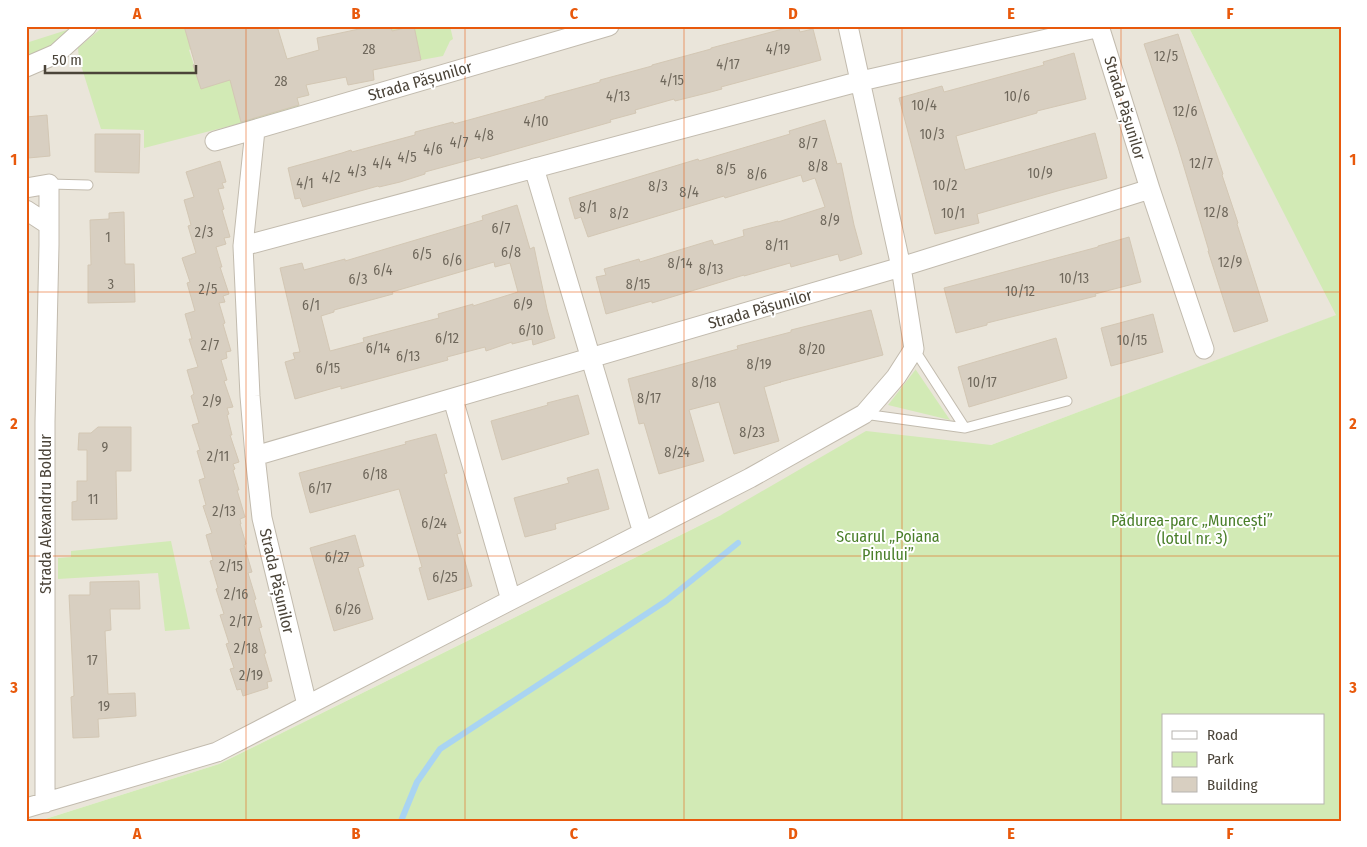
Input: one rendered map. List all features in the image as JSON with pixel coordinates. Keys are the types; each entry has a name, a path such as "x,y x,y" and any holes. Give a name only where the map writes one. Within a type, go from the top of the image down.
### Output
{"street":[{"path":"26,67 56,54 87,26"},
{"name":"Strada Pășunilor","path":"215,141 584,30 609,26"},
{"path":"26,808 217,752 779,463 864,414 896,377 914,348 901,267 848,26"},
{"name":"Strada Pășunilor","path":"243,246 861,81 1100,27 1150,189 1204,349"},
{"name":"Strada Pășunilor","path":"255,130 243,246 250,396 255,456 262,518 306,705"},
{"path":"534,168 643,533"},
{"path":"26,188 48,184"},
{"name":"Strada Alexandru Boldur","path":"46,803 45,422 49,245 48,184"},
{"name":"Strada Pășunilor","path":"255,456 901,267 1150,189"},
{"path":"26,210 49,225"},
{"path":"453,399 511,600"}],"lane":[{"path":"48,184 88,185"},
{"path":"914,348 965,428"},
{"path":"864,414 965,428 1067,402"}],"shaded area":[{"path":"26,26 1188,26 1337,315 991,445 721,515 219,764 39,821 26,821"}],"green space":[{"path":"70,26 73,26 51,49 26,58 26,43 70,29"},
{"path":"104,26 184,26 194,65 281,39 287,59 298,56 309,95 297,98 300,108 144,148 144,130 101,129 79,59 78,48"},
{"path":"391,26 450,26 453,39 450,41 443,56 421,60 414,27 392,31"},
{"name":"Pădurea-parc „Muncești” (lotul nr. 3)","path":"1188,26 1341,26 1341,821 39,821 219,764 721,515 866,431 991,445 1336,315"},
{"path":"916,370 950,420 888,405"},
{"path":"171,541 190,629 165,631 158,573 58,579 58,558 71,557 71,551"}],"building":[{"path":"184,26 277,26 287,59 319,50 317,38 373,26 391,26 392,31 414,26 421,60 373,70 374,80 348,85 346,77 306,85 309,95 297,98 299,105 241,122 230,80 201,89"},
{"path":"798,26 800,32 813,29 821,60 721,87 722,89 675,101 674,99 635,110 636,113 610,120 611,122 481,159 480,157 425,172 425,174 400,182 378,186 303,207 300,198 295,199 288,168 351,150 352,152 415,135 415,132 453,122 454,124 545,99 545,97 600,82 600,80"},
{"path":"1178,34 1268,321 1234,332 1178,147 1144,44"},
{"path":"1074,53 1086,99 1037,111 1037,113 956,136 965,170 1095,133 1107,178 977,214 979,223 935,234 899,98 942,86 944,92 1044,65 1043,62"},
{"path":"47,115 50,156 28,158 28,152 26,153 26,117"},
{"path":"825,120 837,164 841,163 862,254 840,261 838,254 791,267 790,263 652,303 652,301 606,314 596,277 606,275 604,269 639,259 640,262 712,240 714,245 744,236 743,230 778,222 825,207 815,178 803,182 801,175 588,237 581,217 575,219 569,198 698,159 699,161 790,134 789,131"},
{"path":"95,134 140,134 139,173 95,172"},
{"path":"220,161 226,182 222,183 224,188 218,189 230,237 224,238 226,244 216,247 229,294 223,296 225,302 219,303 231,351 226,352 227,358 221,360 227,380 224,381 233,407 227,408 229,414 227,415 232,435 230,435 239,462 233,464 235,469 233,470 245,517 240,519 240,524 252,572 248,573 262,627 259,628 266,653 264,654 272,681 267,682 268,688 243,696 241,689 237,690 230,669 234,668 226,644 229,643 220,615 224,614 216,589 218,588 210,561 213,560 206,535 212,533 203,506 206,505 199,480 205,478 197,451 200,450 192,425 199,423 191,396 194,394 187,370 198,367 189,339 192,339 185,314 195,311 187,283 190,282 182,258 196,253 188,226 191,225 184,200 194,197 186,172"},
{"path":"517,205 530,249 534,247 555,338 533,345 532,339 512,344 512,342 486,351 485,347 447,357 448,360 341,389 341,386 295,399 285,362 295,359 293,353 300,352 280,268 302,263 304,270 345,259 345,261 483,220 482,216","holes":["494,262 495,267 510,263 518,292 473,306 473,304 438,314 439,318 363,338 364,342 330,351 321,316 334,312 334,310 393,294 392,292"]},
{"path":"124,212 125,264 134,264 135,302 88,303 88,265 91,265 90,220 109,219 109,213"},
{"path":"1129,237 1141,282 1095,294 1096,296 987,323 987,325 956,333 944,288"},
{"path":"871,310 883,355 764,387 779,441 734,454 719,402 689,410 704,461 659,474 644,423 639,424 628,379 738,349 737,346 791,332 791,330"},
{"path":"1153,314 1163,352 1111,366 1101,328"},
{"path":"1056,338 1067,378 969,407 958,367"},
{"path":"578,395 589,434 502,460 491,421"},
{"path":"98,427 131,427 131,471 116,471 117,519 72,520 72,502 77,501 77,481 87,481 87,450 78,450 79,433 91,433"},
{"path":"436,434 447,473 444,474 461,533 457,534 472,586 428,600 419,568 422,567 399,489 310,513 299,473"},
{"path":"598,469 609,509 555,524 556,529 525,537 514,498 569,483 567,478"},
{"path":"355,535 364,566 358,568 373,619 334,631 310,548"},
{"path":"139,581 140,609 110,609 111,630 105,631 108,694 135,693 136,716 98,719 99,737 73,738 71,697 74,696 69,595 90,595 90,582"}],"waterway":[{"path":"401,821 417,782 440,749 666,601 738,543"}],"park label":[{"name":"Scuarul „Poiana Pinului”","path":"888,545"}]}
